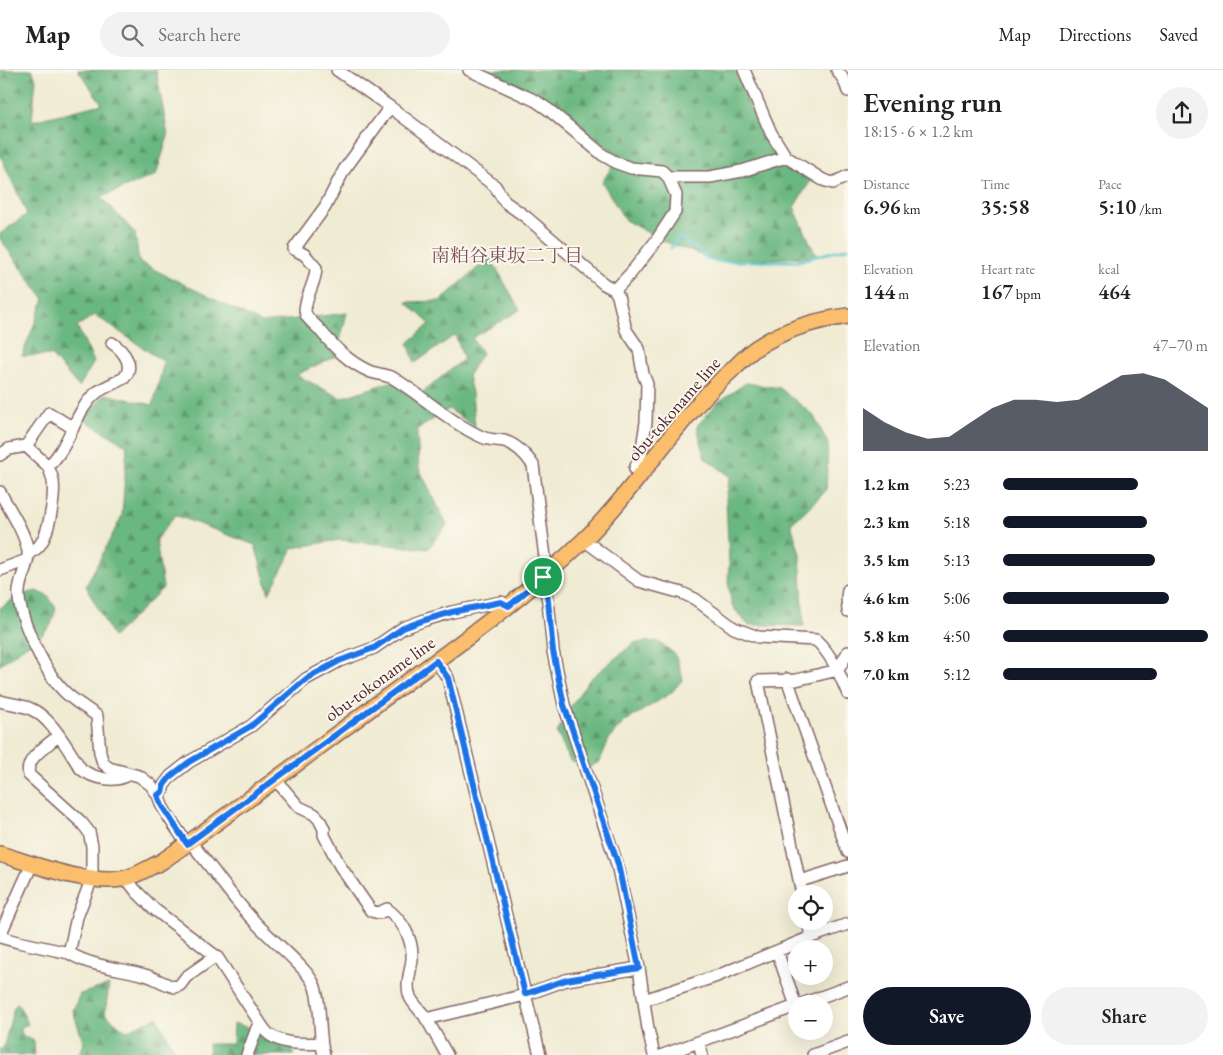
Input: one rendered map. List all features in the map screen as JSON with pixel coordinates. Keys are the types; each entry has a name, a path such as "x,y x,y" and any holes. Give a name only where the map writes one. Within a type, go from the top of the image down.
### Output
{"main road":[{"name":"obu-tokoname line","path":"0,854 55,871 107,880 126,878 161,862 436,661 509,606 543,577 584,540 612,511 718,381 756,348 796,327 826,319 848,316"}],"street":[{"path":"337,70 390,107 495,186 505,202 526,217 604,284 615,290 626,330 639,349 643,374 647,384 646,422 642,455 635,468 641,474"},
{"path":"469,70 549,110 603,155 617,163 630,168 662,171 668,177 676,195 675,212 656,242 615,290"},
{"path":"744,70 771,133 786,157 823,180 833,183 848,176"},
{"path":"837,70 846,80"},
{"path":"390,107 344,170 324,207 294,250 305,255 316,268 305,312 308,319 318,327 330,344 346,358 370,371 391,378 483,438 506,442 527,457 533,465 545,558 543,577 548,601 553,651 564,705 618,864 654,1055"},
{"path":"668,177 710,177 742,171 786,157"},
{"path":"48,466 57,458 94,395 127,375 129,369 127,360 112,342"},
{"path":"0,455 9,449 26,446 49,414 73,428"},
{"path":"0,570 27,557 38,546 45,535 47,527 53,479 48,466 26,446"},
{"path":"0,492 20,528 27,557 18,593 22,615 28,632 55,681 62,690 97,716 100,753 103,763 109,768 139,776 145,780 158,795 162,806 189,843 209,864 222,884 255,922 311,979 318,1000 321,1043 324,1055"},
{"path":"584,540 639,581 682,593 696,599 734,628 758,637 816,640 838,670 848,694"},
{"path":"848,590 848,611"},
{"path":"158,795 162,792 164,785 171,776 189,762 251,726 306,679 339,661 374,648 403,628 425,620 452,612 501,602 509,606"},
{"path":"800,885 758,681 796,680 838,670 848,652"},
{"path":"436,661 448,678 540,1055"},
{"path":"787,679 848,852"},
{"path":"0,701 30,708 43,716 51,724 81,769 86,773 116,779 124,778 128,774"},
{"path":"58,736 31,760 28,771 29,775 81,822 89,832 92,846 92,878 77,917 69,953"},
{"path":"275,780 300,807 314,814 319,820 324,828 324,835 340,866 371,911 379,913 387,909 394,914 406,930 412,958 408,983 410,997 426,1019 447,1055"},
{"path":"32,864 0,936 18,942 69,953 107,967 148,976 175,987 216,956"},
{"path":"800,882 848,866"},
{"path":"126,878 154,909 216,956 262,1026 270,1035 285,1041 304,1044 321,1043"},
{"path":"644,1000 717,976 811,937 848,924"},
{"path":"810,930 811,937"},
{"path":"777,951 792,995"},
{"path":"426,1019 525,994 566,980 639,968"},
{"path":"826,995 848,987"},
{"path":"663,1055 788,1009"},
{"path":"247,1055 257,1028 262,1026"},
{"path":"698,1042 702,1055"},
{"path":"813,1055 848,1042"}],"green space":[{"path":"0,70 32,70 36,79 32,121 102,104 78,70 156,70 168,136 156,175 101,197 135,233 139,262 262,323 347,313 336,356 296,375 341,398 393,381 415,398 464,359 455,335 415,363 408,343 430,324 406,302 440,301 490,257 520,310 472,338 482,353 468,376 472,393 475,427 449,409 417,430 419,468 447,525 428,549 339,540 293,548 269,594 255,545 175,515 156,540 163,588 113,637 86,586 122,516 127,446 83,419 105,394 153,405 164,362 95,315 77,326 94,362 79,387 51,355 22,356 44,299 0,239 0,234 27,214 0,155"},
{"path":"482,70 735,70 751,110 782,165 811,180 794,207 816,256 720,262 663,241 625,220 602,182 619,156 542,99"},
{"path":"746,383 780,388 813,415 828,443 826,491 791,524 800,554 804,626 748,625 732,606 728,582 726,499 730,476 705,458 697,426 717,403"},
{"path":"36,591 48,596 56,608 51,625 43,634 0,666 0,608 18,596"},
{"path":"657,641 675,654 683,679 671,693 624,722 609,739 600,761 589,768 570,761 557,733 570,707 590,679 634,643"},
{"path":"109,985 105,1014 126,1031 157,1017 177,1055 78,1055 84,1044 73,1011 80,994"},
{"path":"18,1003 28,1024 21,1027 22,1035 34,1041 35,1055 0,1055 0,1049 3,1049 14,1007"},
{"path":"234,1023 258,1031 293,1048 294,1055 209,1055 208,1044 233,1044"}],"waterway":[{"path":"671,248 680,237 713,261 797,261 848,248"}],"district":[{"name":"南粕谷東坂二丁目","path":"507,255"}],"route":[{"path":"543,577 548,601 553,651 564,705 569,725 618,864 639,968 566,980 525,994 448,678 436,661 187,844 162,806 158,795 162,792 164,785 171,776 189,762 232,735 251,726 306,679 339,661 374,648 403,628 425,620 452,612 501,602 509,606 543,577"}]}
